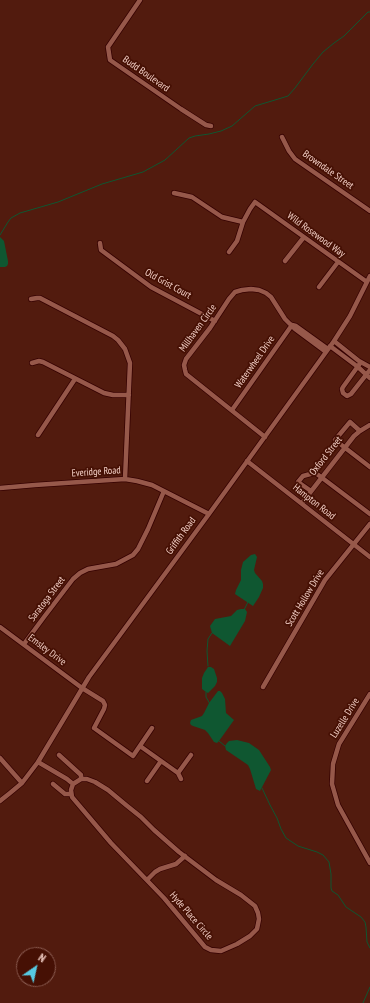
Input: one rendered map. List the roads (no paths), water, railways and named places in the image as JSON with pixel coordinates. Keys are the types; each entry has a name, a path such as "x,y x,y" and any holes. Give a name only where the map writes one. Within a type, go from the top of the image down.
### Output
{"street":[{"name":"Budd Boulevard","path":"140,0 108,47 110,60 181,109 206,125 211,126"},
{"name":"Browndale Street","path":"282,137 288,151 295,159 370,211"},
{"path":"174,193 192,198 222,217 243,222 237,241 229,252"},
{"name":"Wild Rosewood Way","path":"243,222 255,202 367,282"},
{"path":"285,261 304,237"},
{"name":"Old Grist Court","path":"100,243 101,250 151,287 215,321"},
{"path":"319,288 338,262"},
{"name":"Griffith Road","path":"0,801 22,783 38,762 82,688 334,341 350,316 370,276"},
{"name":"Millhaven Circle","path":"265,437 186,374 185,370 184,365 186,359 236,292 251,289 266,293 271,297 285,319 295,329 358,367 368,377"},
{"path":"31,299 40,298 113,336 125,349 129,359 130,369 125,479"},
{"name":"Waterwheel Drive","path":"232,410 292,325"},
{"path":"334,341 361,362 370,366"},
{"path":"32,363 43,362 107,394 129,395"},
{"path":"361,362 342,387 343,393 347,396 351,394 368,377 370,370"},
{"path":"38,435 75,379"},
{"path":"360,431 350,422 335,440 370,467"},
{"name":"Oxford Street","path":"302,503 344,447 354,436 370,425"},
{"name":"Hampton Road","path":"247,461 370,557"},
{"path":"311,491 298,482 307,474 317,474 370,514"},
{"name":"Everidge Road","path":"0,488 125,479 152,485 209,514"},
{"name":"Saratoga Street","path":"24,644 68,586 80,573 88,568 116,564 133,555 138,549 164,491"},
{"name":"Scott Hollow Drive","path":"263,687 325,580 370,524"},
{"name":"Emsley Drive","path":"0,627 82,688 103,701 105,705 104,711 94,728 133,756 140,746"},
{"name":"Luzelle Drive","path":"370,694 339,744 333,764 332,784 338,805 370,863"},
{"path":"152,728 140,746 178,773 181,779"},
{"path":"59,755 81,775 81,779 73,784"},
{"path":"178,773 191,755"},
{"path":"0,758 22,783"},
{"path":"147,781 161,761"},
{"path":"38,762 73,784"},
{"name":"Hyde Place Circle","path":"72,794 72,797 78,805 111,843 164,898 205,947 211,950 222,950 237,944 250,936 257,929 259,922 258,913 255,906 216,880 185,856 108,790 87,778 81,779"},
{"path":"53,784 65,794 72,794 73,784"},
{"path":"146,880 155,872 176,864 185,856"}],"waterway":[{"path":"0,235 11,218 20,213 58,202 102,184 143,172 165,160 189,138 221,131 232,126 255,106 288,96 323,52 344,36 368,12 370,12"},
{"path":"244,610 248,602"},
{"path":"208,666 208,639 212,633"},
{"path":"206,692 206,697 210,704"},
{"path":"219,741 225,746"},
{"path":"262,788 286,838 298,846 323,855 329,862 332,891 338,895 346,907 361,917 365,922 367,942 370,948"},
{"path":"363,1003 370,987"}]}
